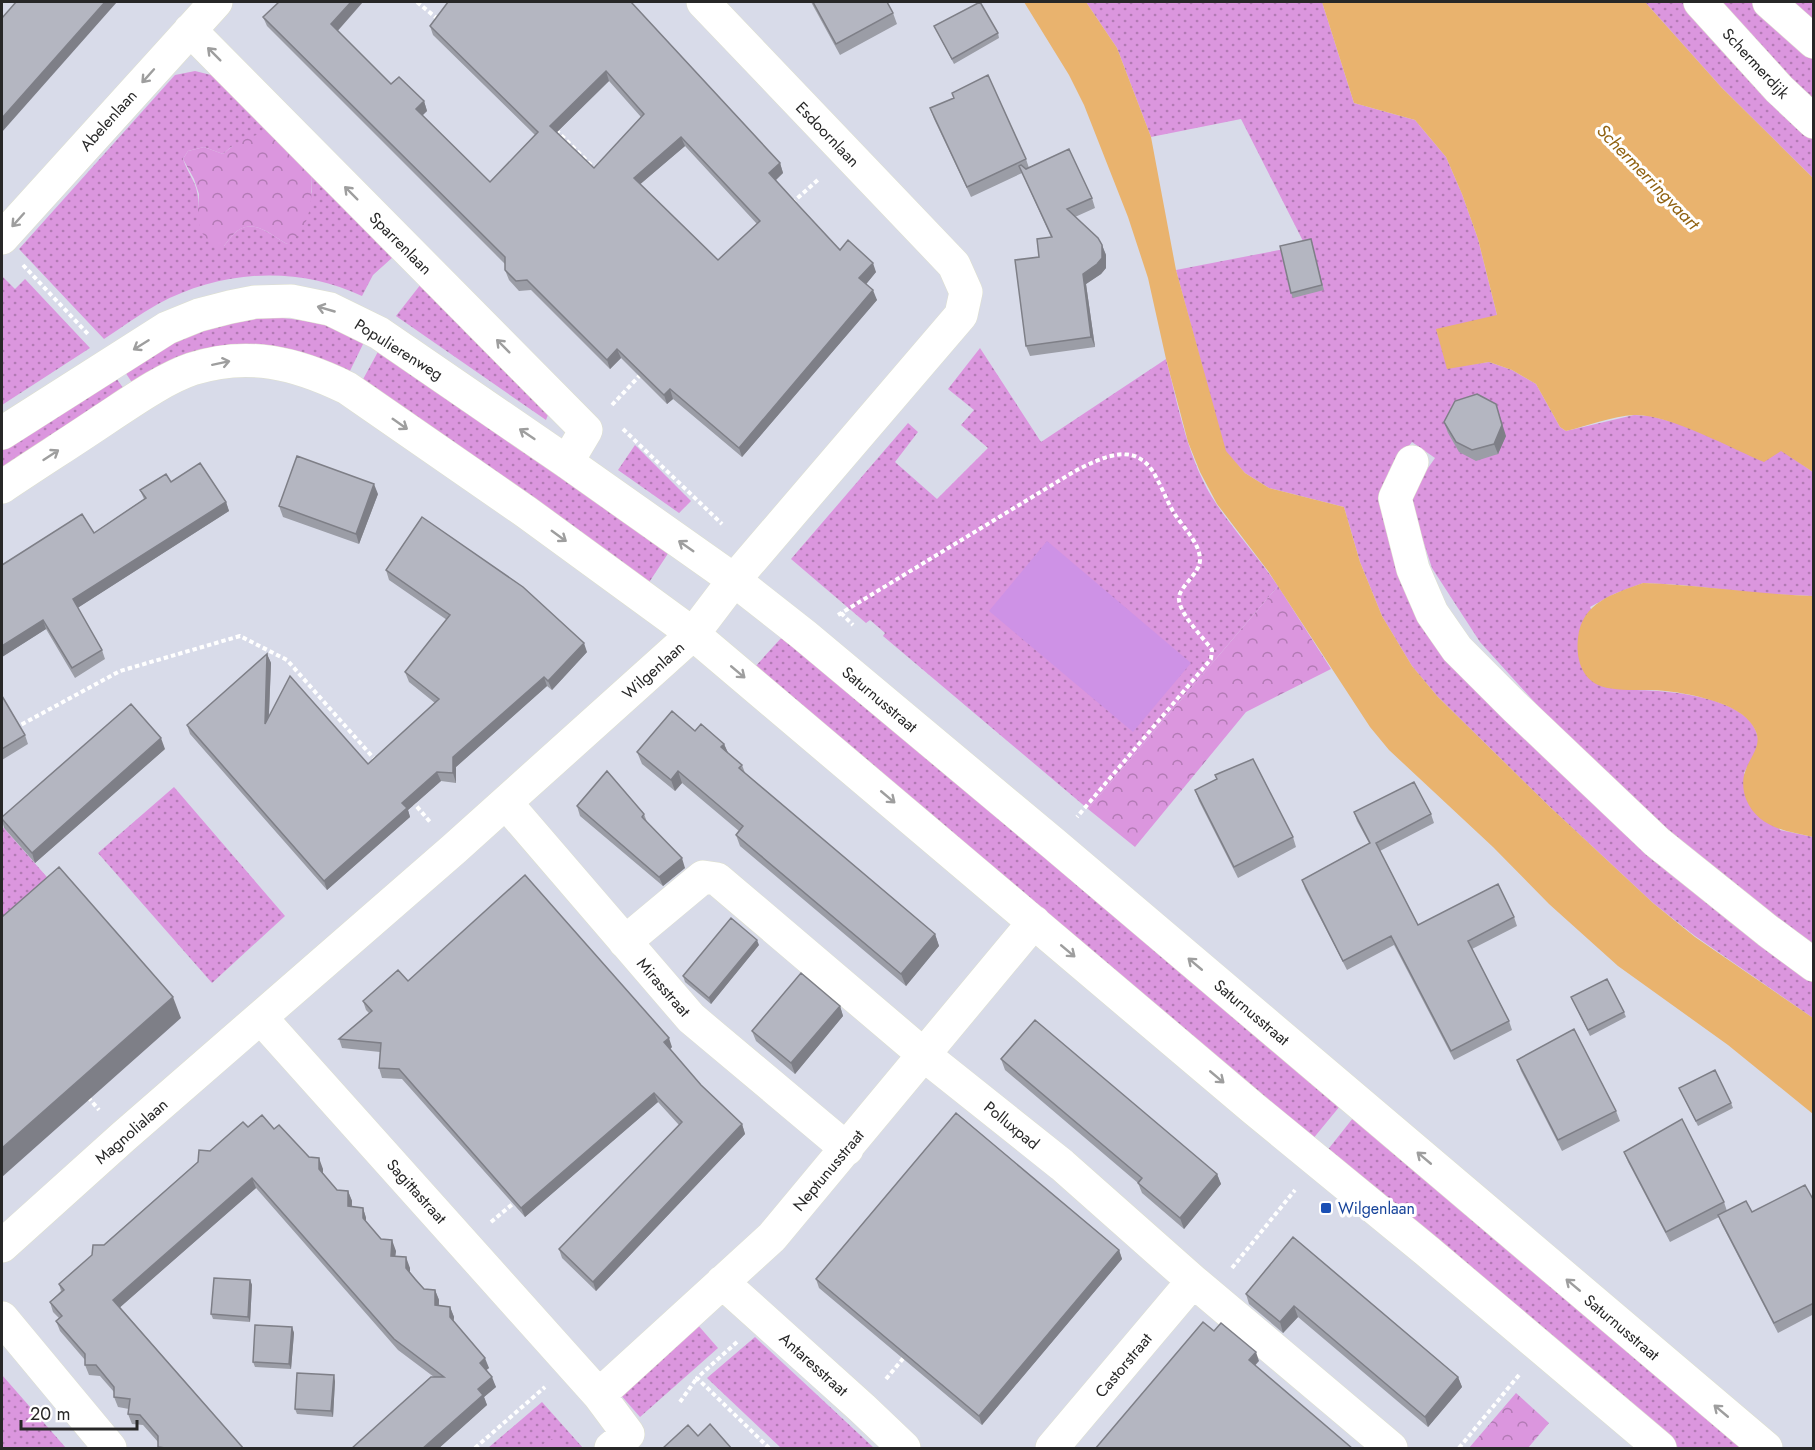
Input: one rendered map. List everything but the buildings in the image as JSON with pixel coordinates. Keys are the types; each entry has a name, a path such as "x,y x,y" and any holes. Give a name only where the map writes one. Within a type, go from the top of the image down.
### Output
{"street":[{"name":"Abelenlaan","path":"9,248 190,30 216,2"},
{"name":"Esdoornlaan","path":"703,2 954,265"},
{"name":"Schermerdijk","path":"1700,2 1779,89 1814,122"},
{"path":"1769,2 1814,42"},
{"name":"Sparrenlaan","path":"190,30 596,421"},
{"name":"Wilgenlaan","path":"261,1018 506,803 693,634 755,555 961,315 966,292 954,265"},
{"name":"Populierenweg","path":"2,433 167,328 230,306 255,302 291,301 330,309 379,333 734,580"},
{"path":"2,487 137,399 192,369 231,361 253,361 293,366 337,383 381,410 526,512 693,634 1660,1449"},
{"path":"567,462 596,421"},
{"path":"1412,462 1395,498 1413,568 1432,613 1457,649 1657,842 1814,965"},
{"name":"Saturnusstraat","path":"734,580 804,635 1054,844 1766,1449"},
{"name":"Mirasstraat","path":"506,803 691,1018 847,1149"},
{"name":"Polluxpad","path":"626,942 704,877 717,879 924,1055 1062,1165 1391,1449"},
{"name":"Neptunusstraat","path":"599,1395 772,1237 1034,922"},
{"name":"Magnolialaan","path":"2,1246 123,1137 261,1018"},
{"name":"Sagittastraat","path":"261,1018 571,1365"},
{"name":"Antaresstraat","path":"722,1282 862,1408 904,1449"},
{"name":"Castorstraat","path":"1052,1449 1202,1288"},
{"path":"2,1317 110,1449"},
{"path":"571,1365 599,1395 628,1434 612,1449"}],"path":[{"path":"417,2 441,22"},
{"path":"549,123 599,173"},
{"path":"790,205 847,154"},
{"path":"9,248 112,363"},
{"path":"646,369 596,421 755,555"},
{"path":"804,635 1075,471 1104,456 1126,453 1147,463 1157,478 1164,497 1197,548 1200,562 1178,600 1186,617 1212,650 1211,659 1054,844"},
{"path":"11,731 120,671 240,636 287,660 378,763"},
{"path":"408,797 454,849"},
{"path":"85,1094 123,1137"},
{"path":"1202,1288 1318,1162"},
{"path":"465,1246 519,1198"},
{"path":"680,1402 697,1378 764,1319"},
{"path":"1459,1449 1541,1348"},
{"path":"862,1408 907,1354"},
{"path":"475,1449 571,1365"},
{"path":"697,1378 770,1449"}],"green space":[{"path":"1086,2 1322,2 1354,103 1415,120 1446,157 1478,239 1497,315 1447,368 1489,362 1512,370 1536,384 1560,427 1566,431 1634,415 1650,416 1781,450 1813,472 1813,596 1643,583 1614,594 1590,607 1630,690 1663,691 1704,698 1740,712 1752,724 1758,742 1756,751 1744,773 1780,830 1813,837 1813,952 1684,847 1588,761 1480,642 1432,568 1412,507 1411,496 1414,488 1435,458 1412,442 1388,473 1421,606 1813,976 1813,1018 1695,936 1653,903 1549,806 1438,697 1412,666 1382,616 1360,562 1344,507 1269,488 1245,473 1225,451 1176,270 1305,245 1241,119 1151,137 1117,48"},
{"path":"1645,2 1685,2 1813,136 1813,178 1722,88"},
{"path":"1709,2 1754,2 1813,59 1813,112"},
{"path":"1783,2 1813,2 1813,28"},
{"path":"195,71 211,75 219,81 271,133 231,147 223,154 204,147 188,151 183,159 198,194 198,210 224,246 237,231 250,226 263,230 287,244 312,192 311,173 393,257 373,275 362,296 312,279 286,276 233,278 207,284 158,304 104,339 19,249 175,75"},
{"path":"271,133 311,173 311,203 306,222 295,238 287,244 257,227 250,226 237,231 224,246 212,246 200,230 199,194 183,159 188,151 204,147 223,154 245,139"},
{"path":"2,276 15,289 25,279 90,348 2,405"},
{"path":"421,284 549,412 546,420 396,316"},
{"path":"266,316 317,322 365,340 348,375 329,365 135,387 123,369 195,330"},
{"path":"380,348 671,549 646,587 361,383"},
{"path":"980,348 1041,442 1166,359 1192,453 1207,488 1224,515 1278,586 1088,809 883,636 885,633 870,620 866,623 791,559 908,423 918,432 895,462 937,499 988,448 961,425 974,410 948,389"},
{"path":"114,375 126,392 2,474 2,447"},
{"path":"635,445 691,501 679,513 618,470"},
{"path":"1278,586 1331,669 1246,712 1135,847 1088,809"},
{"path":"783,636 1340,1106 1312,1140 753,669"},
{"path":"174,787 285,916 212,983 98,853"},
{"path":"2,826 61,893 2,946"},
{"path":"1353,1118 1744,1448 1679,1448 1326,1152"},
{"path":"697,1324 718,1348 640,1417 619,1393"},
{"path":"755,1337 874,1448 781,1448 707,1378"},
{"path":"2,1375 66,1448 2,1448"},
{"path":"1516,1393 1549,1423 1528,1448 1469,1448"},
{"path":"542,1402 583,1448 488,1448"},
{"path":"550,1439 561,1442 568,1448 538,1448"}],"shaded area":[{"path":"1047,541 1191,663 1133,732 989,611"}],"water":[{"path":"1024,2 1086,2 1117,48 1151,137 1176,270 1226,451 1245,473 1269,488 1344,507 1360,562 1382,616 1412,666 1438,697 1549,806 1653,903 1695,937 1813,1018 1813,1114 1728,1045 1618,966 1549,904 1493,847 1389,750 1370,727 1268,571 1217,504 1200,472 1188,442 1148,278 1128,217 1084,105 1069,75"},
{"name":"Schermerringvaart","path":"1322,2 1645,2 1722,88 1813,178 1813,472 1781,451 1764,462 1681,426 1648,416 1617,417 1566,431 1560,427 1536,384 1512,370 1489,362 1447,369 1436,329 1497,315 1478,239 1446,157 1415,120 1354,103"},
{"path":"1643,583 1813,596 1813,837 1774,827 1751,809 1745,796 1743,778 1756,748 1757,736 1755,729 1742,714 1718,702 1690,695 1603,687 1592,681 1583,671 1580,665 1578,638 1586,616 1601,601"}],"place":[{"name":"Wilgenlaan","path":"1326,1208"}]}
